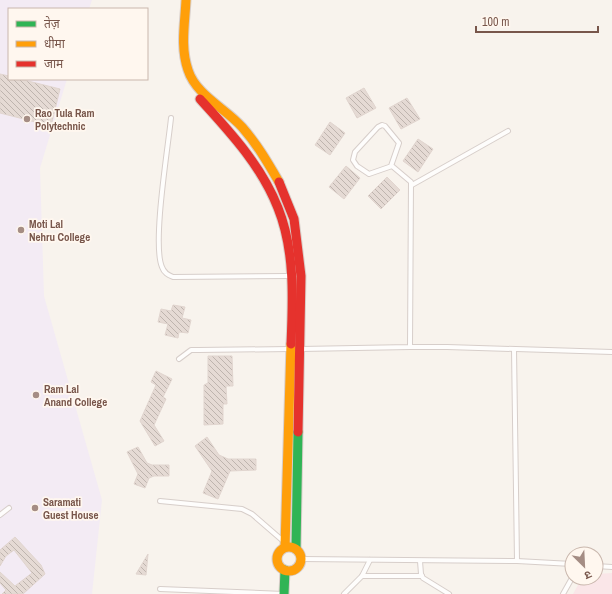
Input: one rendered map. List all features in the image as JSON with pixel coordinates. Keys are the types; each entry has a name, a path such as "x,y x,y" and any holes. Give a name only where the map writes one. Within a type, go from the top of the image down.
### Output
{"main road":[{"path":"181,4 183,50 188,71 196,89 254,160 273,193 283,219 291,276 295,349 296,550 301,559 298,566 289,570 279,566 277,559 279,552 285,545 295,349 301,276 294,219 280,183 246,132 196,89"},
{"path":"285,545 296,550"},
{"path":"284,594 289,570"},
{"path":"289,570 292,594"}],"lane":[{"path":"171,118 159,230 160,258 164,271 173,277 301,276"},
{"path":"382,125 385,126 399,143 391,166 369,174 357,166 353,160 355,152 382,125"},
{"path":"412,185 508,131"},
{"path":"391,166 409,179 412,185 410,347"},
{"path":"180,359 191,350 410,347 612,352"},
{"path":"514,349 517,561"},
{"path":"160,501 248,511 285,545"},
{"path":"0,515 9,508"},
{"path":"301,559 517,561 564,564"},
{"path":"344,594 362,576 370,560"},
{"path":"420,561 422,576"},
{"path":"362,576 422,576 449,594"},
{"path":"160,589 284,594"}],"shaded area":[{"path":"0,0 92,0 89,8 8,8 8,80 67,80 40,168 44,296 102,500 92,594 0,594"},
{"path":"612,573 612,594 573,594 578,586 604,586 604,574"}],"building":[{"path":"0,74 8,76 8,80 24,80 60,89 51,126 0,113"},
{"path":"364,88 376,108 357,118 346,98"},
{"path":"407,98 420,119 401,129 389,108"},
{"path":"330,122 345,133 330,155 315,145"},
{"path":"418,139 433,149 418,172 403,161"},
{"path":"346,166 360,178 344,199 329,187"},
{"path":"387,177 400,190 381,209 368,196"},
{"path":"173,305 185,307 182,318 191,320 188,333 179,332 178,338 165,335 168,324 158,322 161,309 171,311"},
{"path":"208,356 232,356 233,386 226,386 227,404 223,404 223,424 204,425 204,385 208,383"},
{"path":"156,371 172,379 163,397 166,399 154,425 164,441 155,446 140,421 156,385 151,382"},
{"path":"207,437 219,455 228,459 256,459 256,470 230,471 218,499 203,493 212,471 195,446"},
{"path":"138,447 147,463 152,465 169,465 169,476 154,476 149,478 145,488 134,484 138,474 127,452"},
{"path":"15,537 41,565 45,574 23,594 2,594 6,590 0,583 0,572 15,586 32,573 14,550 6,556 0,566 0,550"},
{"path":"148,554 146,575 136,574"}],"traffic: fast":[{"path":"296,549 298,432"},
{"path":"284,594 285,570"}],"traffic: slow":[{"path":"186,0 184,53 192,79 204,94 242,127 257,147 279,182"},
{"path":"285,547 291,344"},
{"path":"289,547 294,548 300,554 301,559 300,564 294,570 289,571 284,570 278,564 277,559 278,554 284,548 289,547"}],"traffic: jam":[{"path":"200,99 254,163 271,192 284,224 292,275 291,344"},
{"path":"279,182 294,219 301,276 298,432"}],"place":[{"name":"Rao Tula Ram Polytechnic","path":"27,119"},
{"name":"Moti Lal Nehru College","path":"21,230"},
{"name":"Ram Lal Anand College","path":"36,395"},
{"name":"Saramati Guest House","path":"35,508"}]}
